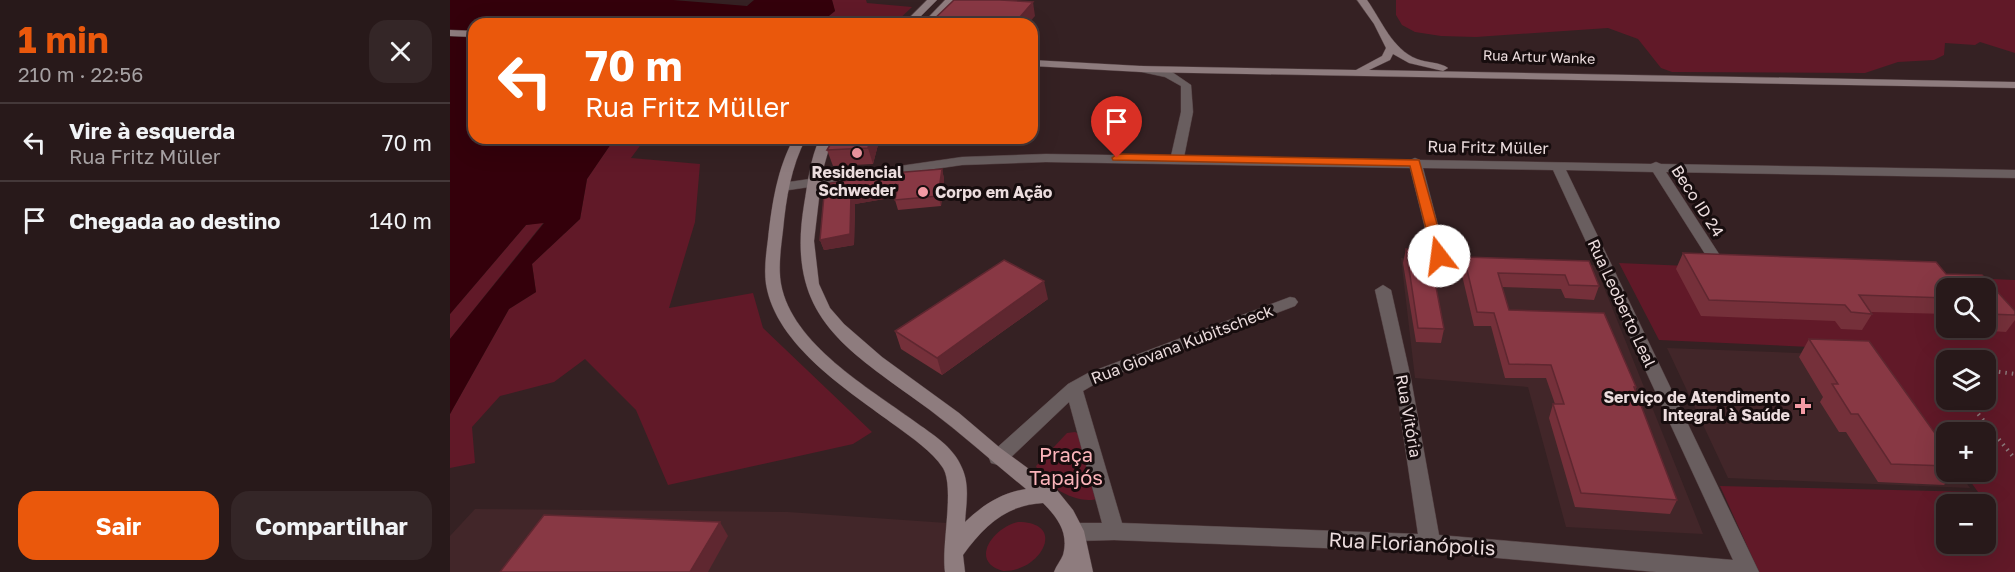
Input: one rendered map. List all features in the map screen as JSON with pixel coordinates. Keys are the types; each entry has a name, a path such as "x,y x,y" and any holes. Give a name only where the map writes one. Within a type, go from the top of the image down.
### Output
{"main road":[{"path":"914,18 932,0"},
{"path":"933,18 950,0"},
{"path":"1345,73 1377,64 1386,58 1391,48 1379,24 1362,0"},
{"path":"450,33 468,34"},
{"name":"Rua Artur Wanke","path":"1391,48 1413,61 1450,70 1691,79"},
{"path":"1038,62 1141,69 2015,85"},
{"path":"798,144 782,187 774,256 774,286 784,313 805,342 822,358 924,438 949,463 957,478 954,563"},
{"path":"824,144 813,184 808,224 808,261 816,296 828,316 848,337 953,419 998,458 1049,495 1064,511 1075,532 1083,572"},
{"path":"954,563 974,524 993,509 1028,495 1049,495"},
{"path":"1064,572 1073,558 1075,532"}],"street":[{"path":"1141,69 1168,75 1186,85 1188,95 1186,119 1177,158"},
{"name":"Rua Fritz Müller","path":"782,187 962,161 1036,158 1177,158 2015,174"},
{"path":"1415,162 1439,256"},
{"name":"Rua Leoberto Leal","path":"1557,165 1748,572"},
{"name":"Beco ID 24","path":"1656,166 1712,254"},
{"name":"Rua Vitória","path":"1383,291 1403,379 1430,543"},
{"name":"Rua Giovana Kubitscheck","path":"998,458 1074,388 1094,377 1290,302"},
{"path":"1074,388 1114,531"},
{"name":"Rua Florianópolis","path":"1075,532 1114,531 1430,543 1748,572"}],"path":[{"path":"1996,371 2015,374"},
{"path":"1975,410 2015,459"}],"shaded area":[{"path":"450,0 673,0 747,6 754,0 832,0 835,11 826,18 468,18 468,144 611,144 587,179 580,219 532,264 536,292 509,309 450,414 450,339 544,223 526,225 450,314"},
{"path":"1401,258 1595,265 1703,534 1566,527 1528,387 1415,378"},
{"name":"Serviço de Atendimento Integral à Saúde","path":"1667,348 1875,356 1936,453 1936,482 1966,482 1970,488 1728,478"},
{"path":"475,509 788,512 947,523 944,564 947,572 450,572 450,536"}],"green space":[{"path":"832,0 866,0 867,3 912,7 900,18 826,18 835,11"},
{"path":"1396,0 2015,0 2015,53 1980,42 1975,45 1945,43 1944,55 1934,60 1898,62 1865,73 1672,72 1661,68 1638,39 1608,28 1476,37 1441,36 1415,32 1402,25 1396,15"},
{"path":"611,144 641,144 631,158 700,164 695,222 669,308 753,293 763,328 872,432 853,444 668,485 636,410 585,359 554,382 500,396 472,427 475,463 450,468 450,414 509,309 536,292 532,264 580,219 587,179"},
{"path":"544,222 450,339 450,314 526,225"},
{"path":"1619,263 1968,278 1936,278 1936,338 1996,338 1996,279 2015,280 2015,572 1759,572 1720,486 1978,492 1971,482 1996,482 1996,422 1936,422 1936,434 1875,350 1659,340"},
{"name":"Praça Tapajós","path":"1067,433 1079,434 1099,498 1091,500 1072,497 1054,487 1036,466"},
{"path":"1018,522 1033,524 1042,530 1045,538 1044,547 1028,564 1017,569 1003,571 987,560 988,545 1001,530"}],"building":[{"path":"954,0 1033,2 1019,18 935,18"},
{"path":"830,144 869,144 868,148 827,150"},
{"path":"942,169 938,196 895,200 898,185 851,194 850,234 820,240 825,184 893,173"},
{"path":"1406,249 1429,250 1444,329 1418,328"},
{"path":"1683,253 1936,262 1946,274 1982,275 1985,278 1936,278 1936,298 1859,295 1872,314 1851,312 1845,305 1709,300"},
{"path":"1464,257 1589,261 1599,286 1569,285 1565,275 1498,273 1509,310 1604,313 1636,387 1634,387 1677,500 1581,493 1553,404 1564,404 1551,365 1509,364 1494,313 1477,312"},
{"path":"1004,260 1044,281 937,358 895,331"},
{"path":"1996,290 2015,311 2015,315 1996,314"},
{"path":"1809,339 1869,341 1936,435 1936,466 1891,464 1858,414 1851,414 1832,384 1838,384"},
{"path":"544,515 720,522 690,572 500,572"}],"place":[{"name":"Residencial Schweder","path":"857,153"},
{"name":"Corpo em Ação","path":"923,192"},
{"name":"Serviço de Atendimento Integral à Saúde","path":"1803,406"}],"route":[{"path":"1117,158 1415,162 1439,256"}]}
